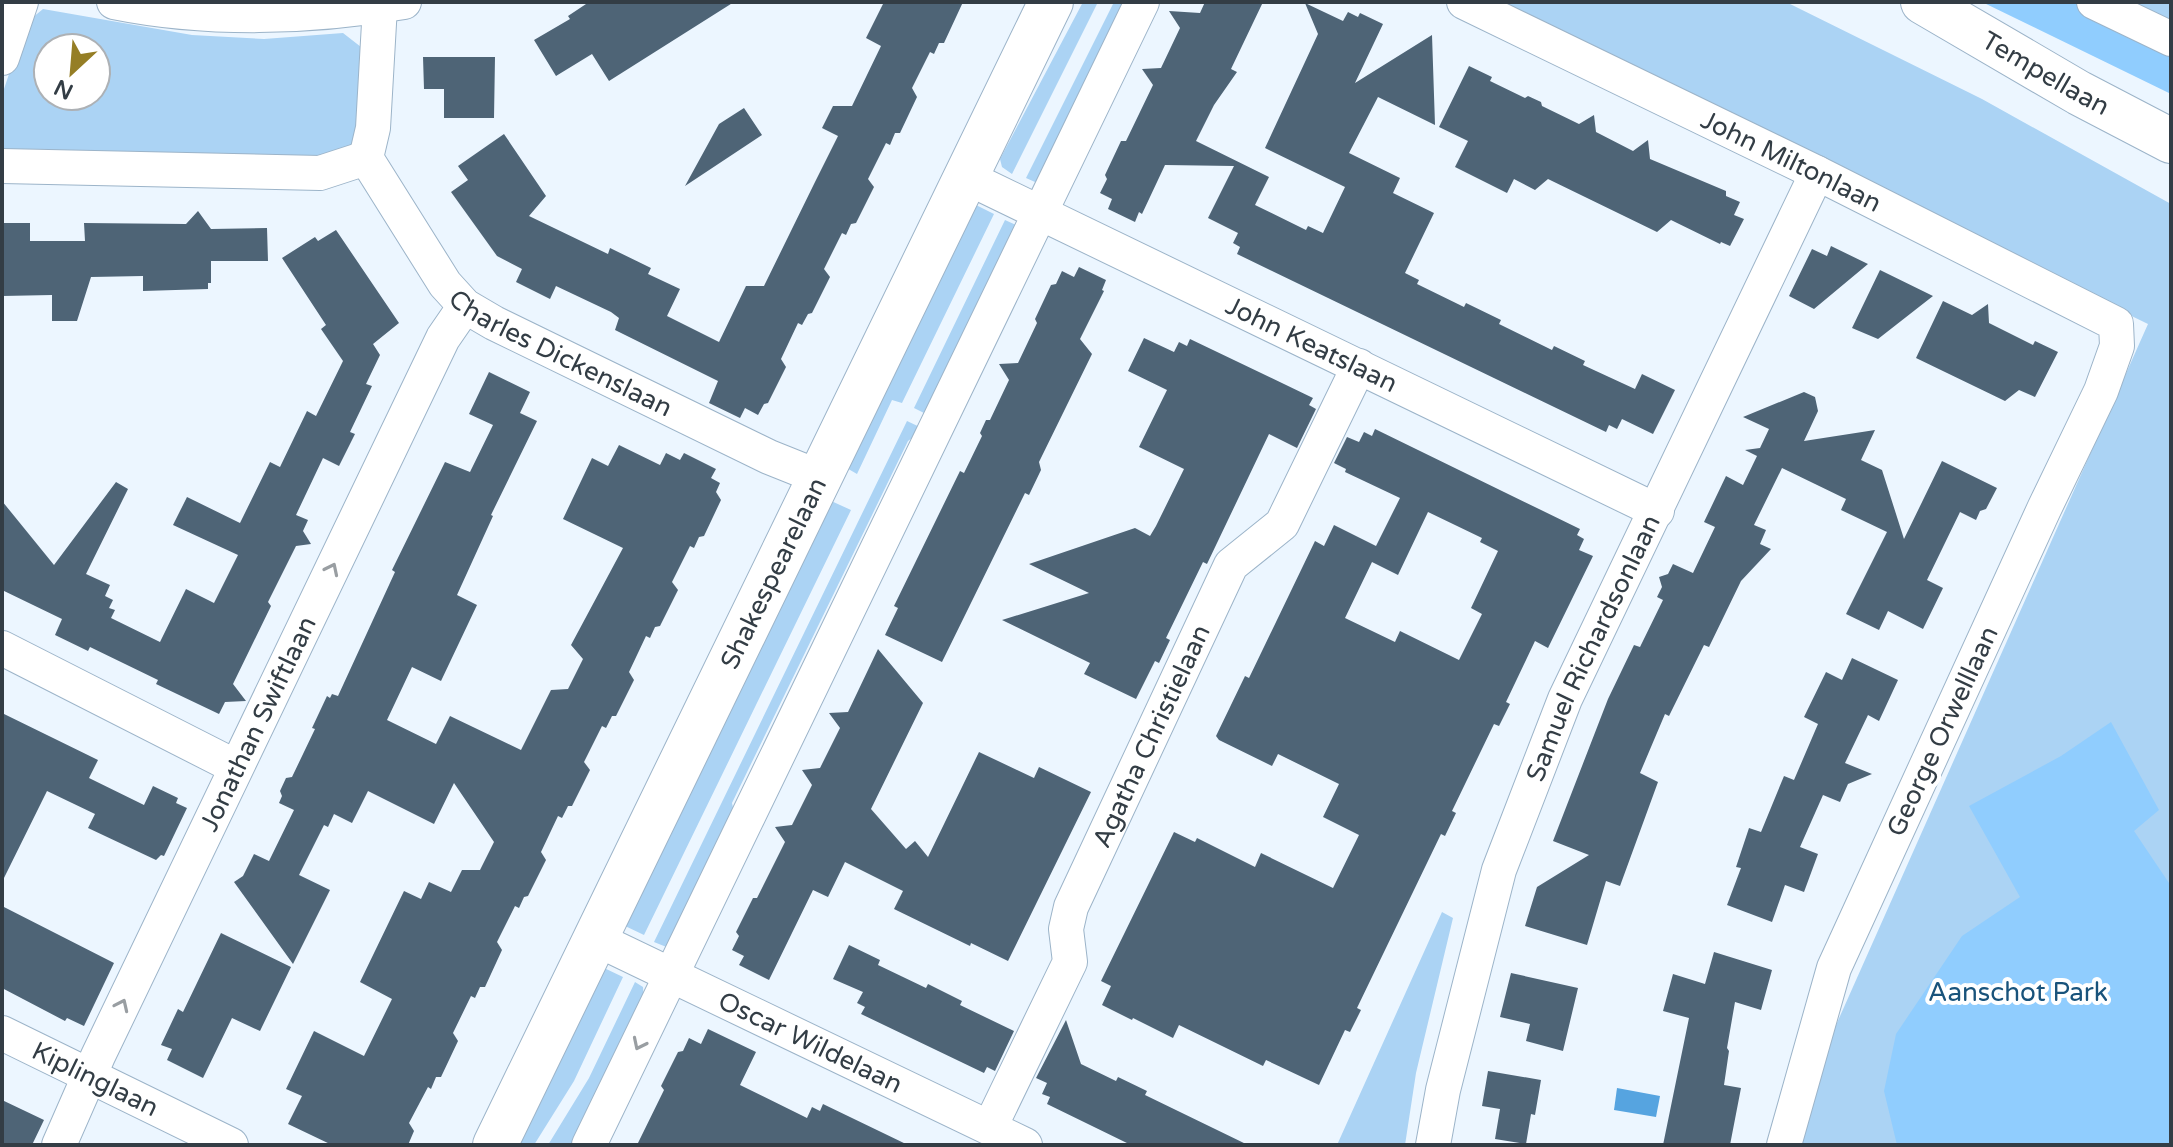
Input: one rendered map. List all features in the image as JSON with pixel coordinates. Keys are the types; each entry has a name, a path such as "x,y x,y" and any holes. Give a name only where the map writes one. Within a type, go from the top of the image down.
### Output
{"street":[{"path":"2,58 21,2"},
{"path":"2,166 320,173 366,158 392,4 271,16 150,9 114,2"},
{"name":"Shakespearelaan","path":"495,1145 1051,2"},
{"path":"589,1145 1142,2"},
{"name":"John Miltonlaan","path":"1464,2 1817,173 2116,324"},
{"name":"Tempellaan","path":"1923,2 2079,93 2171,141"},
{"name":"Tempellaan","path":"1937,2 2171,109"},
{"path":"2094,2 2171,39"},
{"name":"Charles Dickenslaan","path":"366,158 445,284 465,306 755,451 819,477"},
{"name":"Samuel Richardsonlaan","path":"1433,1145 1443,1090 1499,870 1565,699 1817,173"},
{"name":"John Keatslaan","path":"966,177 1657,511"},
{"name":"Jonathan Swiftlaan","path":"59,1145 98,1056 443,338 465,306"},
{"name":"George Orwelllaan","path":"1784,1145 1834,968 2101,391 2117,346 2116,324"},
{"name":"Agatha Christielaan","path":"990,1127 1070,962 1066,929 1071,907 1231,565 1282,524 1359,366"},
{"path":"2,648 236,767"},
{"name":"Oscar Wildelaan","path":"596,939 1025,1145"},
{"name":"Kiplinglaan","path":"2,1033 231,1145"}],"green space":[{"path":"1083,2 1098,2 1012,174 1002,167 1000,159"},
{"path":"1114,2 1131,2 1046,176 1035,182 1026,178"},
{"name":"Aanschot Park","path":"1487,2 1786,2 1982,99 2171,204 2171,1145 1802,1145 1804,1097 2148,324"},
{"path":"1982,2 2074,2 2171,49 2171,94"},
{"path":"2122,2 2171,2 2171,26"},
{"path":"43,9 192,35 264,39 343,33 361,47 364,134 352,147 330,156 9,157 2,147 2,95 26,23"},
{"path":"976,205 994,214 902,403 892,400 857,474 845,467"},
{"path":"1005,220 1016,225 930,416 914,408"},
{"path":"907,421 924,429 908,441 732,803 735,817 669,948 654,942"},
{"path":"829,500 851,510 644,935 623,925"},
{"path":"2111,722 2159,810 2134,831 2171,886 2171,1145 1897,1145 1884,1091 1896,1034 1962,936 2020,897 1969,806 2061,756"},
{"path":"1442,912 1453,918 1416,1073 1405,1145 1337,1145"},
{"path":"602,967 623,977 574,1081 534,1145 515,1145"},
{"path":"635,982 643,987 644,1004 576,1145 548,1145 589,1078"}],"shaded area":[{"path":"1617,1088 1660,1096 1656,1117 1614,1110"}],"building":[{"path":"589,2 734,2 609,81 592,54 556,76 534,40 570,19 568,16"},
{"path":"884,2 963,2 944,43 939,43 934,54 930,52 912,88 917,97 900,133 895,133 890,145 886,143 868,179 874,187 856,223 851,224 846,235 842,233 824,269 830,277 812,313 808,314 802,325 798,323 781,359 786,367 768,403 764,404 758,415 745,408 740,418 709,403 718,381 615,330 619,318 611,312 556,286 550,299 516,282 522,269 497,256 451,192 468,180 458,166 504,134 546,196 529,216 608,254 610,248 651,268 648,274 680,289 667,316 719,342 746,286 764,286 838,136 822,128 833,106 852,106 881,46 866,38"},
{"path":"1205,2 1263,2 1231,69 1237,72 1214,105 1196,141 1269,177 1255,205 1306,230 1308,226 1323,233 1345,187 1265,148 1318,34 1305,3 1343,21 1348,12 1358,17 1360,13 1383,24 1355,83 1432,35 1435,125 1378,97 1349,153 1400,178 1393,193 1434,213 1405,273 1419,280 1417,284 1464,307 1466,303 1501,320 1499,324 1552,350 1554,346 1585,361 1583,365 1635,389 1642,374 1675,390 1653,434 1622,419 1617,429 1609,425 1606,432 1237,254 1240,247 1233,243 1238,233 1208,218 1234,166 1165,165 1142,214 1139,212 1135,222 1108,209 1112,199 1100,193 1107,179 1105,175 1121,141 1126,141 1153,85 1142,69 1161,68 1180,28 1169,11 1200,13"},
{"path":"423,57 495,57 494,118 444,118 444,89 424,89"},
{"path":"1469,66 1492,77 1490,81 1541,102 1542,106 1579,124 1594,115 1596,132 1633,151 1648,140 1650,159 1726,191 1726,196 1740,202 1734,215 1744,219 1730,246 1671,220 1657,232 1548,179 1535,190 1514,179 1507,193 1455,167 1468,141 1439,127"},
{"path":"744,108 762,135 685,186 719,124"},
{"path":"198,211 211,229 267,228 268,261 211,261 208,289 143,291 143,276 91,277 77,321 52,321 52,295 2,296 2,223 30,223 30,241 85,241 84,223 186,224"},
{"path":"336,230 399,323 373,344 380,355 366,384 372,386 350,432 355,434 339,466 323,458 296,515 308,520 303,531 311,544 296,546 233,684 246,701 225,702 219,714 156,684 158,680 90,647 88,651 55,635 62,619 2,590 2,501 54,565 116,482 128,489 86,574 110,585 105,596 113,600 109,608 115,610 111,618 160,642 186,589 214,603 238,555 173,525 187,497 240,523 270,462 280,467 307,411 316,416 343,361 321,329 326,325 282,258 315,237 318,241"},
{"path":"1831,246 1868,264 1814,309 1789,296 1812,249 1827,256"},
{"path":"1079,267 1106,280 1104,291 1080,339 1092,354 1039,462 1041,470 1029,495 1025,493 942,662 885,635 898,608 894,606 960,471 964,473 982,436 980,433 986,420 990,420 1009,380 999,364 1018,363 1051,285 1056,284 1062,271 1074,277"},
{"path":"1880,270 1933,296 1878,339 1852,328"},
{"path":"1943,301 1972,315 1988,304 1989,323 2033,345 2035,341 2058,352 2035,397 2019,390 2005,401 1916,358"},
{"path":"1144,338 1174,352 1179,342 1187,346 1190,339 1313,398 1309,405 1316,409 1297,448 1269,434 1207,564 1203,562 1166,638 1170,640 1159,663 1155,661 1136,699 1084,674 1090,663 1002,620 1089,593 1029,564 1135,528 1150,536 1156,526 1184,469 1139,447 1167,390 1128,371"},
{"path":"489,372 530,392 520,413 537,421 491,515 457,595 477,605 441,681 412,667 387,720 436,744 450,716 521,750 551,690 568,689 583,659 571,645 623,548 563,519 592,458 608,466 619,445 660,465 666,453 680,460 684,453 716,469 711,478 720,483 716,492 721,500 704,536 699,537 694,548 690,546 672,582 678,590 660,626 655,627 650,638 646,636 629,672 634,680 616,716 612,716 606,728 602,726 584,762 590,770 572,806 568,806 562,818 558,816 541,852 546,860 528,896 524,897 519,908 515,906 497,942 502,950 485,987 480,987 475,998 471,996 453,1033 458,1041 441,1077 436,1077 431,1089 428,1087 409,1123 414,1131 408,1145 332,1145 288,1124 302,1096 286,1089 314,1031 364,1056 392,999 360,982 404,891 421,899 429,882 451,892 462,870 480,870 494,842 454,783 434,824 368,791 352,823 334,814 328,827 324,825 299,875 330,890 293,964 234,882 243,876 254,854 269,861 294,810 279,803 282,796 280,791 286,778 292,777 327,696 338,696 395,572 392,570 445,462 470,472 493,425 469,414"},
{"path":"1804,392 1815,397 1818,411 1804,441 1875,430 1861,460 1882,470 1904,539 1942,461 1997,488 1976,520 1960,512 1927,580 1943,588 1923,629 1888,611 1879,630 1846,614 1887,532 1841,510 1846,499 1782,468 1754,525 1766,530 1760,544 1771,549 1741,581 1709,647 1704,645 1669,716 1665,714 1640,773 1658,782 1620,886 1606,881 1587,945 1525,926 1537,887 1589,855 1553,841 1608,699 1634,645 1640,647 1663,600 1657,597 1662,587 1659,577 1668,574 1673,564 1693,573 1715,527 1704,522 1726,476 1743,485 1757,456 1745,450 1760,448 1769,429 1743,417"},
{"path":"1375,429 1580,529 1577,535 1584,539 1579,550 1593,556 1548,648 1535,641 1506,702 1510,704 1499,726 1494,724 1452,811 1456,813 1445,836 1441,834 1357,1008 1361,1010 1350,1032 1345,1030 1319,1085 1266,1060 1263,1066 1179,1025 1173,1038 1132,1020 1102,1005 1111,986 1101,981 1174,832 1195,842 1197,838 1255,867 1261,853 1333,888 1359,835 1323,817 1339,784 1278,754 1272,766 1216,736 1245,676 1249,678 1315,541 1324,546 1334,525 1376,546 1400,498 1345,472 1346,469 1334,463 1347,437 1359,442 1364,432 1372,436","holes":["1428,512 1482,538 1480,542 1498,551 1471,608 1482,614 1459,660 1400,631 1395,642 1345,618 1372,562 1398,575"]},
{"path":"878,649 923,703 871,809 906,849 915,841 928,857 979,752 1034,778 1039,767 1091,792 1008,961 894,909 903,891 845,862 828,897 813,890 769,980 739,965 744,956 732,950 739,936 736,932 785,842 775,827 792,825 812,785 802,770 820,768 840,728 829,713 848,712"},
{"path":"1852,658 1898,680 1879,721 1868,715 1845,763 1872,774 1848,784 1840,802 1823,795 1800,847 1818,854 1804,892 1785,885 1772,922 1727,905 1741,868 1736,867 1749,828 1761,832 1784,776 1794,780 1818,724 1804,717 1826,672 1842,680"},
{"path":"2,713 98,760 89,778 144,805 153,786 178,798 176,803 187,808 164,856 156,860 88,828 95,814 47,791 2,882"},
{"path":"2,906 114,963 84,1026 67,1018 65,1021 2,988"},
{"path":"221,933 291,967 260,1031 232,1018 203,1078 167,1060 172,1049 161,1045 178,1009 183,1012"},
{"path":"849,945 880,960 878,965 926,988 928,984 962,1001 960,1005 1014,1031 995,1071 987,1067 984,1073 861,1014 865,1007 857,1003 863,992 833,979"},
{"path":"1714,952 1772,970 1761,1010 1735,1002 1724,1085 1741,1088 1730,1145 1663,1145 1689,1018 1663,1011 1673,974 1705,984"},
{"path":"1511,973 1578,988 1563,1051 1526,1041 1530,1024 1500,1017"},
{"path":"1066,1020 1081,1064 1116,1081 1118,1077 1147,1091 1145,1095 1248,1145 1131,1145 1047,1104 1050,1097 1042,1094 1047,1083 1036,1078"},
{"path":"708,1029 756,1052 740,1085 807,1118 812,1107 820,1111 823,1104 908,1145 637,1145 664,1090 661,1086 678,1052 683,1051 689,1038 701,1044"},
{"path":"1488,1071 1541,1080 1526,1144 1495,1139 1500,1109 1482,1106"},
{"path":"2,1100 44,1120 32,1145 2,1145"}]}
